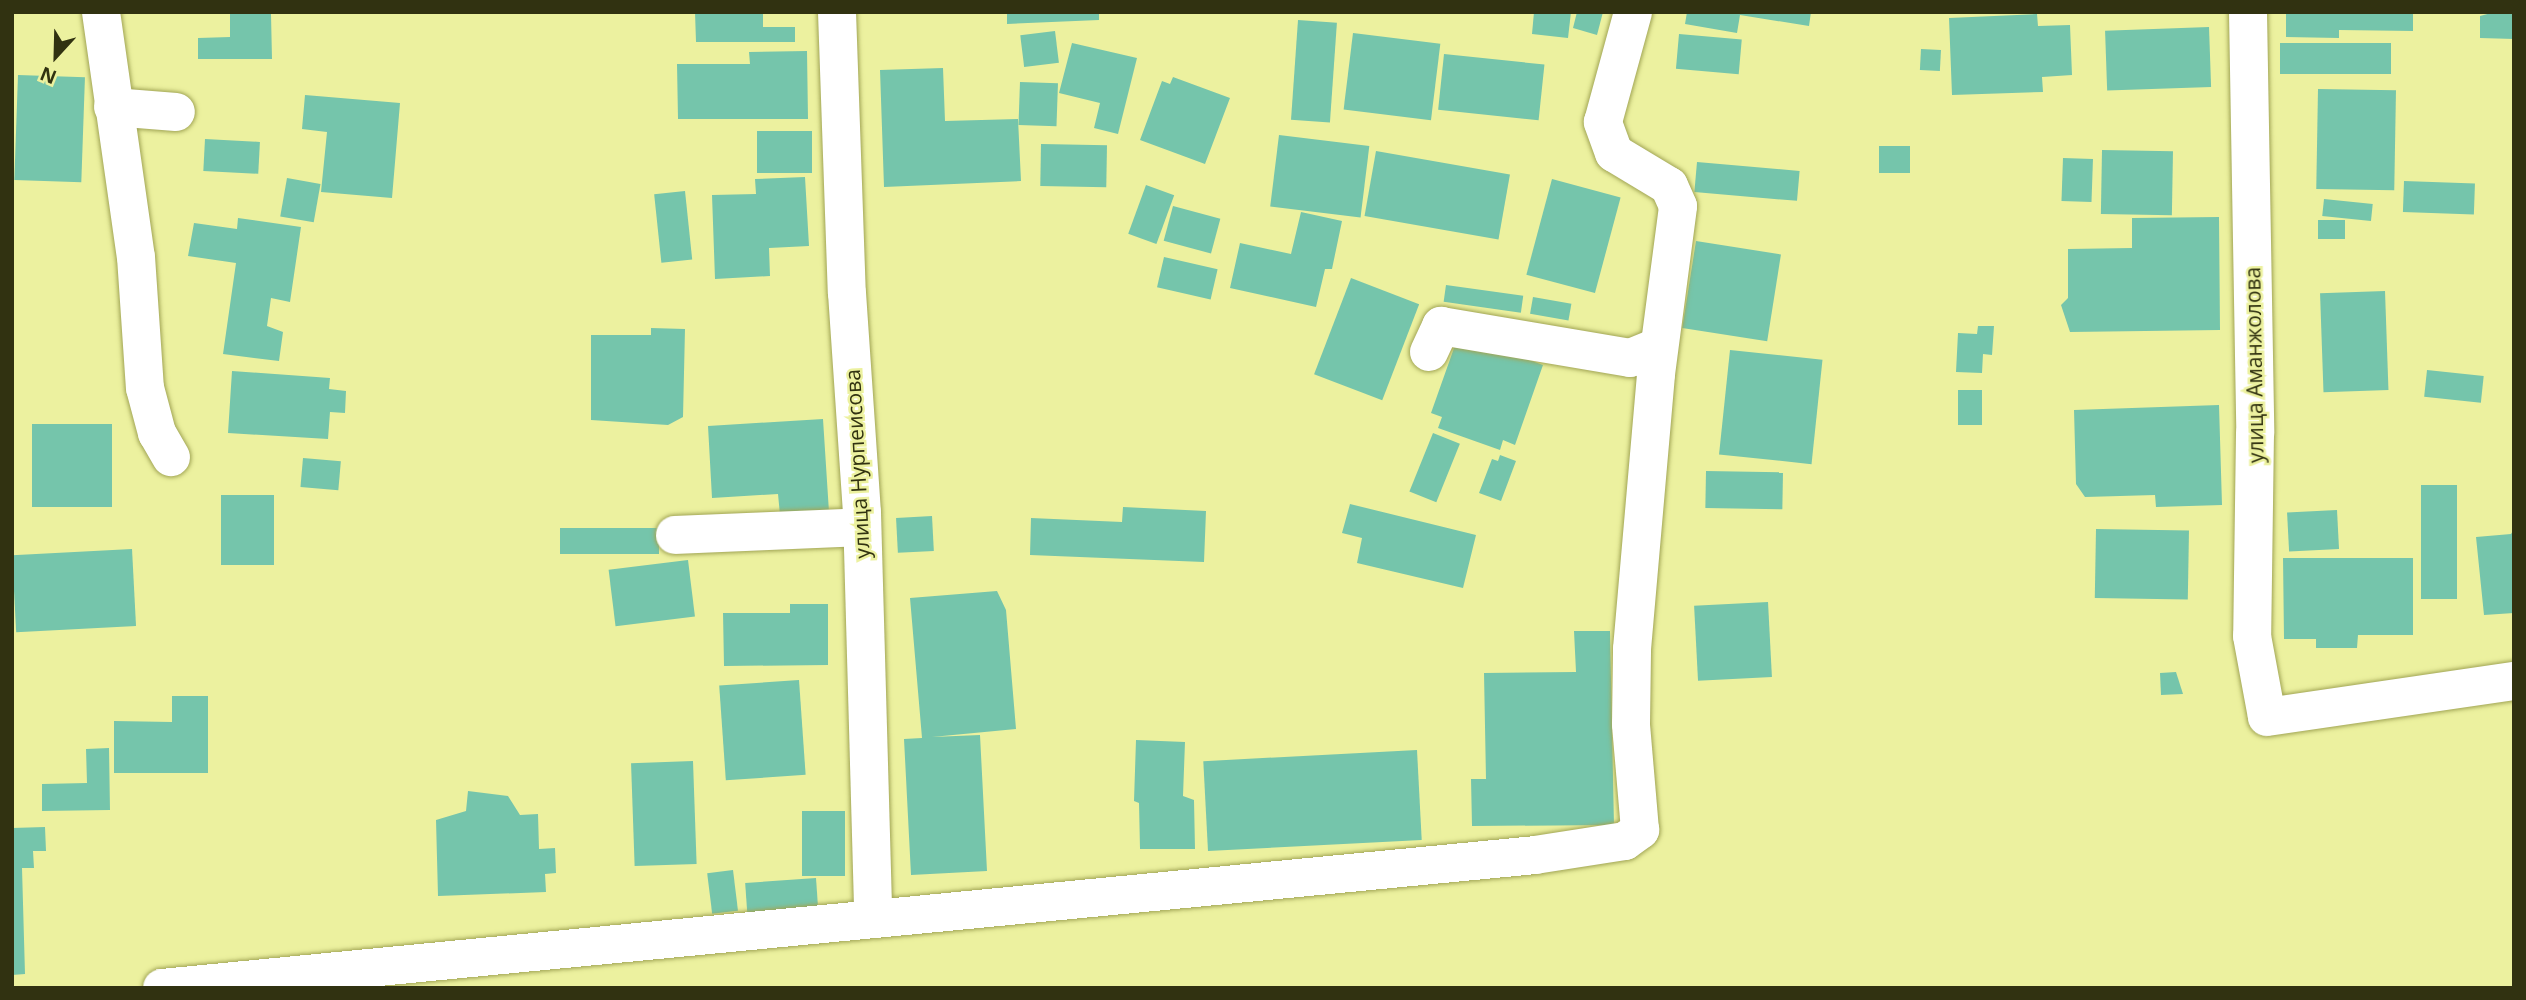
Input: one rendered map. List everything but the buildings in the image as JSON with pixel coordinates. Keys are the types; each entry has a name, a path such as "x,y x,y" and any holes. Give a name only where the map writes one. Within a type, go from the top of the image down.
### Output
{"street":[{"path":"101,12 136,257 145,388 157,433 171,457"},
{"name":"улица Нурпеисова","path":"836,12 847,293 862,527 873,916"},
{"path":"162,988 873,916 1535,855 1625,841 1640,830 1631,724 1632,649 1659,346 1678,206 1670,186 1614,153 1603,122 1633,12"},
{"name":"улица Аманжолова","path":"2248,12 2255,433 2252,636 2267,717 2514,681"},
{"path":"113,107 176,112"},
{"path":"1429,352 1441,326 1630,358 1659,346"},
{"path":"675,535 862,527"}]}
